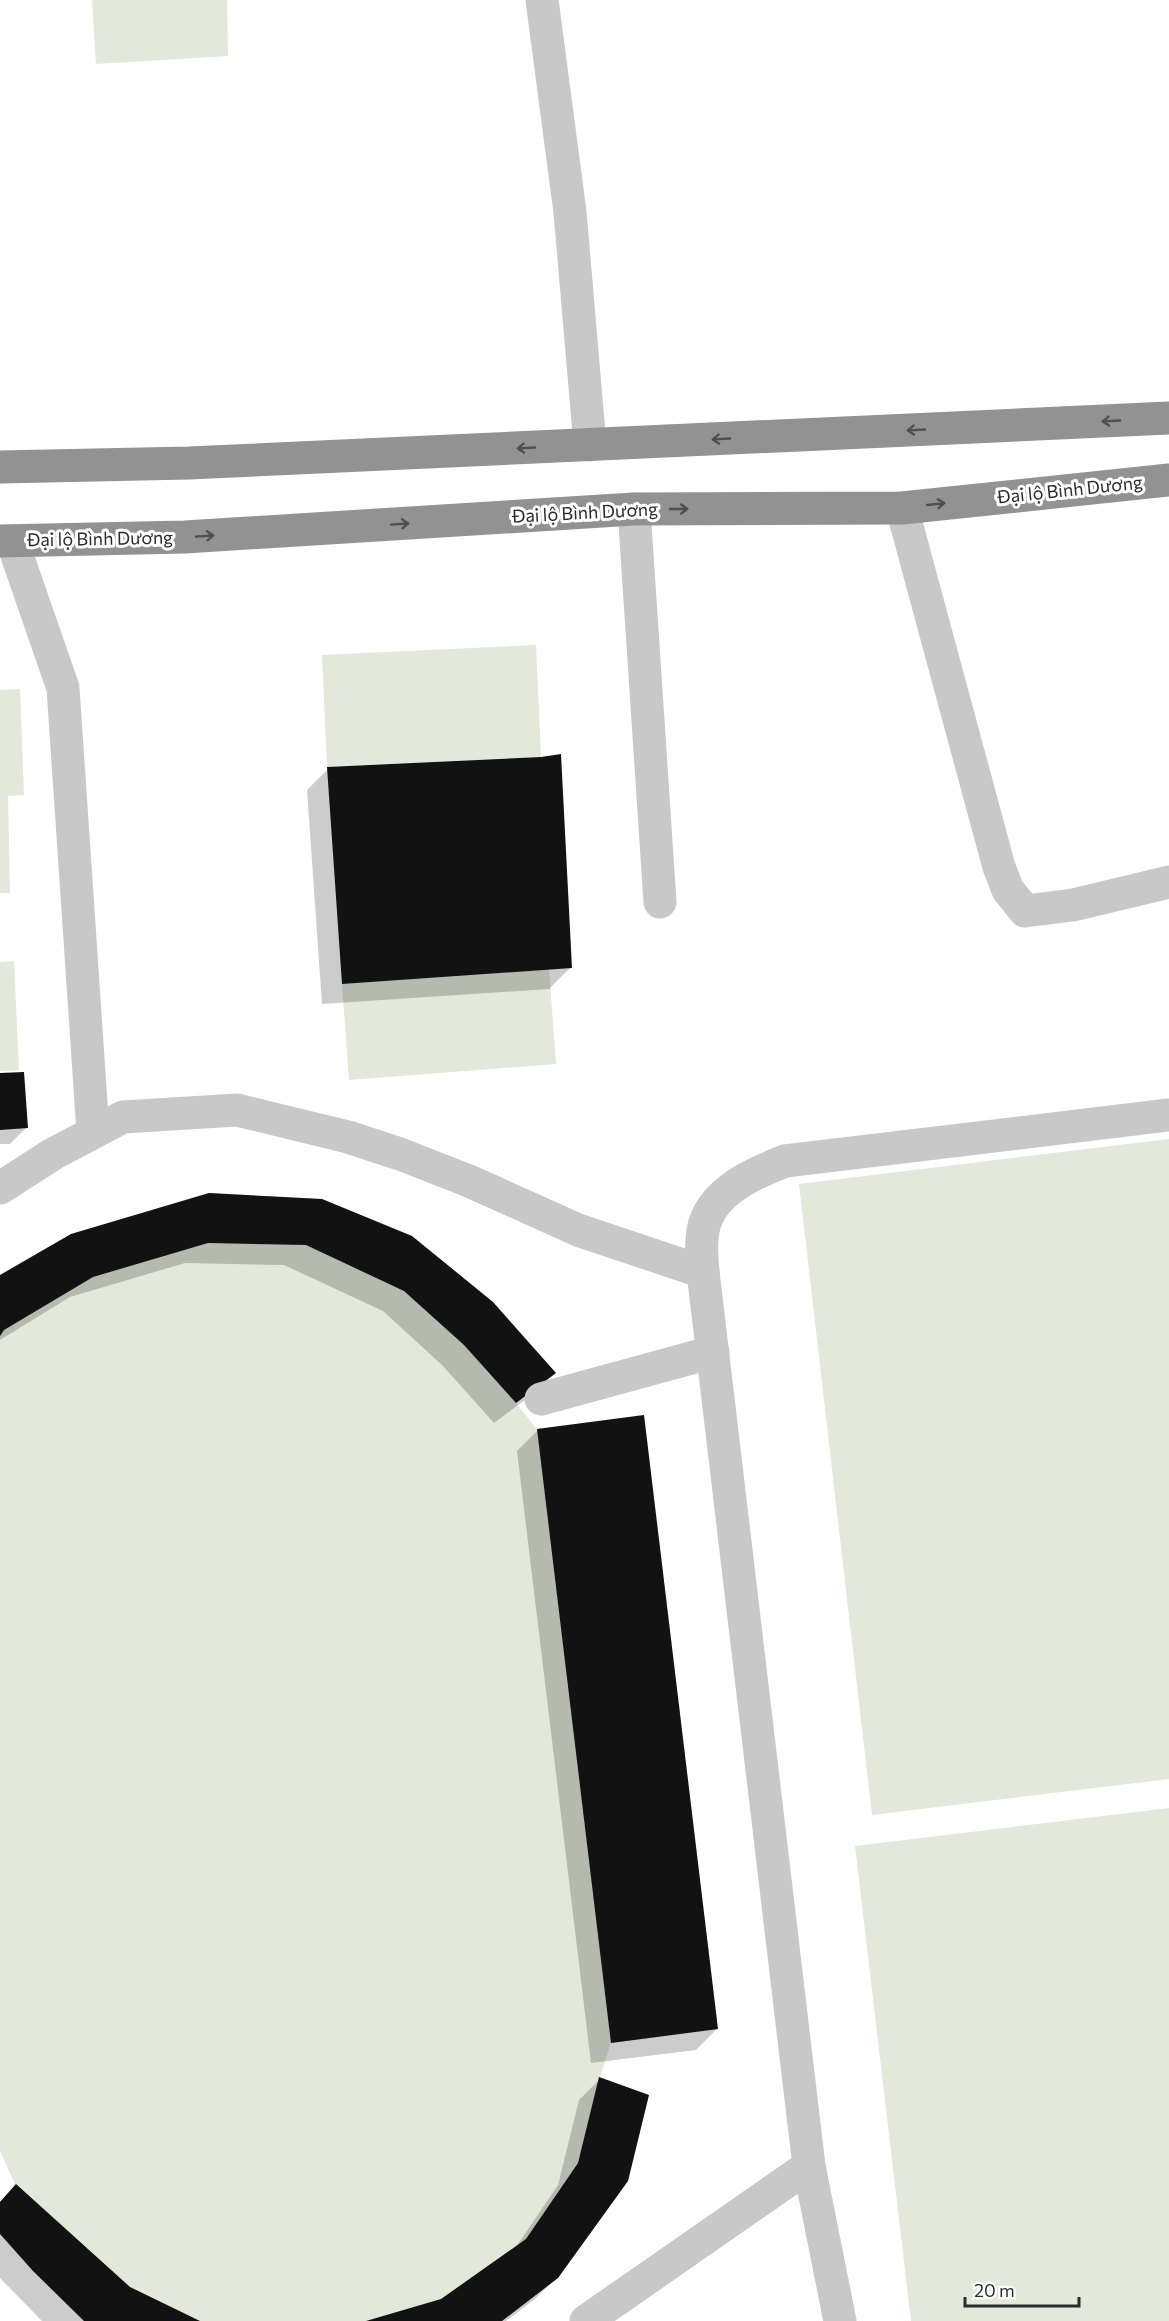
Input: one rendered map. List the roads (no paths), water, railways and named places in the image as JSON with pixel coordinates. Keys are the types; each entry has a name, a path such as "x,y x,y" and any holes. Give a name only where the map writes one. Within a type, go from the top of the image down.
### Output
{"highway":[{"path":"0,467 189,463 1169,418"},
{"name":"Đại lộ Bình Dương","path":"6,541 185,537 634,509 902,508 1169,480"}],"lane":[{"path":"542,0 570,212 590,445"},
{"path":"902,508 999,867 1008,890 1025,911 1073,905 1169,882"},
{"path":"634,509 660,902"},
{"path":"6,541 63,688 93,1132"},
{"path":"0,1188 53,1154 123,1117 237,1110 348,1137 400,1154 469,1181 578,1230 703,1272"},
{"path":"840,2321 809,2166 703,1272 702,1237 709,1215 720,1197 757,1172 785,1161 1169,1116"},
{"path":"541,1399 713,1352"},
{"path":"585,2321 809,2166"}]}
